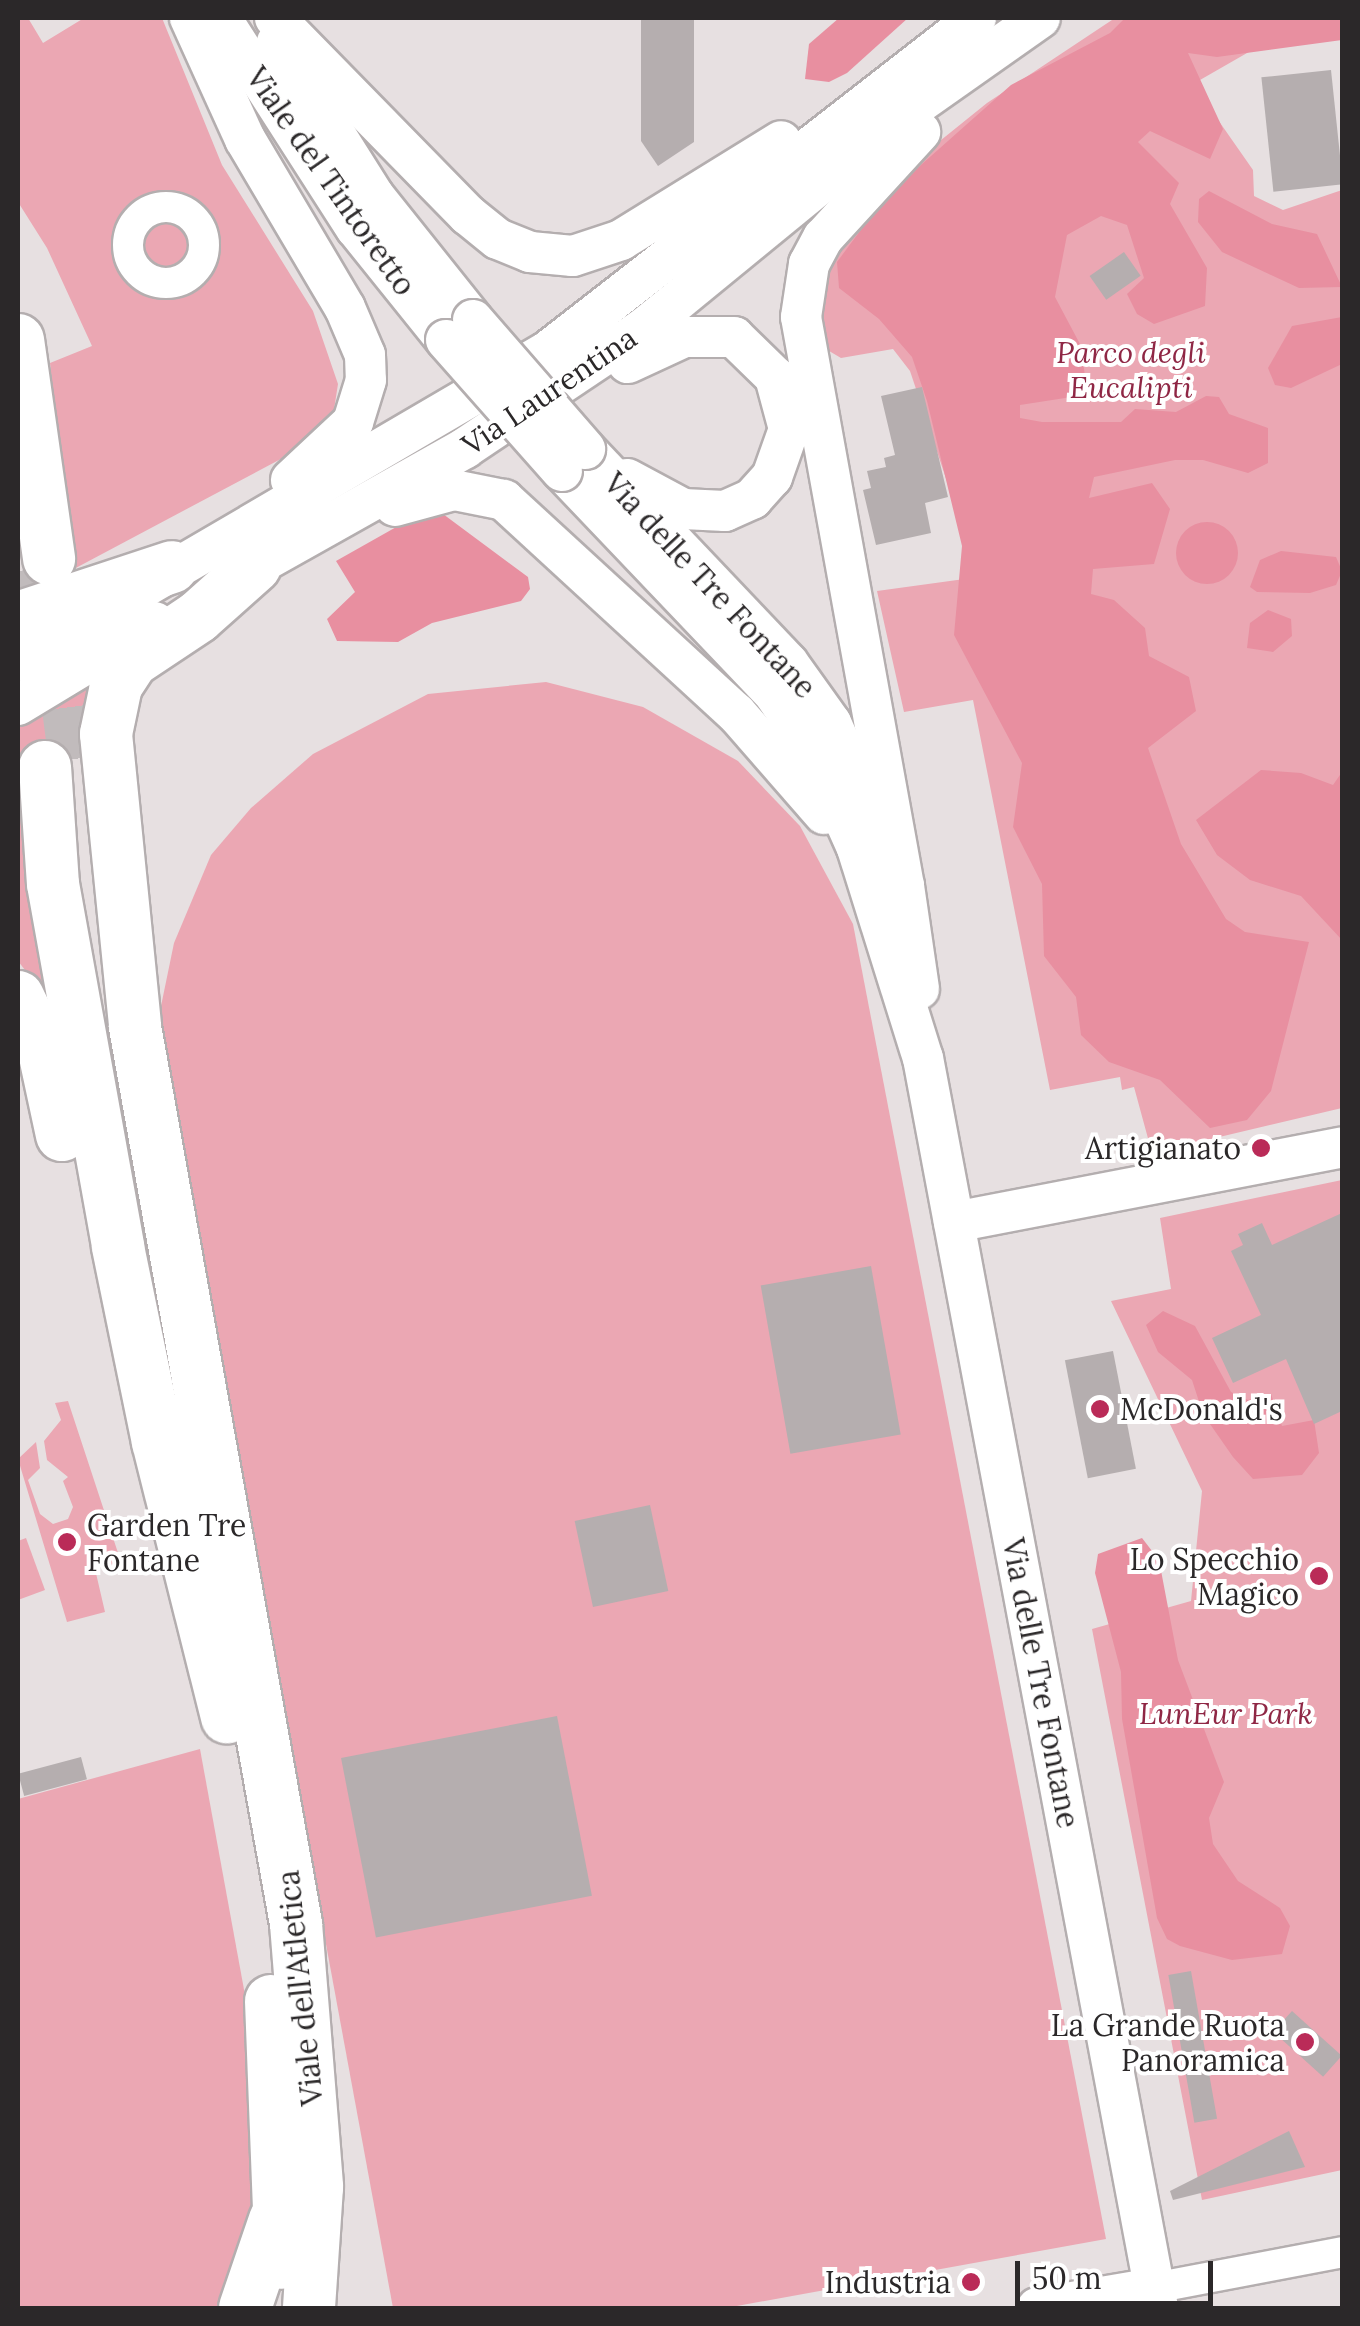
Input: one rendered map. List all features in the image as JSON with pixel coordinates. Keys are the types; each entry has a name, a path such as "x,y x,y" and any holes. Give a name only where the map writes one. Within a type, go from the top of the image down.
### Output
{"highway":[{"path":"18,340 49,560"},
{"path":"250,1671 134,1017 106,734 116,686 132,661 198,617 256,544"},
{"path":"18,618 172,566"},
{"path":"227,1716 121,1264 53,884 60,765 157,1292 232,1616 250,1671"},
{"path":"18,997 48,1066 134,1472 227,1716"},
{"name":"Viale dell'Atletica","path":"250,1671 296,1924 298,2196 282,2308"},
{"name":"Viale dell'Atletica","path":"227,1716 264,1934 309,2308"},
{"path":"245,2308 298,2196"},
{"path":"298,2196 331,2308"}],"main road":[{"path":"190,18 245,139 352,321 367,366 364,394 346,433 278,492 256,544"},
{"name":"Viale del Tintoretto","path":"221,18 350,219 460,330"},
{"name":"Viale del Tintoretto","path":"262,18 460,330"},
{"path":"276,18 468,216 512,246 562,256 590,252 634,233 924,52"},
{"path":"890,898 805,358 803,289 814,250 850,202 1009,24"},
{"name":"Via Laurentina","path":"18,705 583,327 924,52 1009,24"},
{"name":"Via Laurentina","path":"18,662 172,566 347,514 465,448 681,300 1009,24"},
{"name":"Via delle Tre Fontane","path":"460,330 790,716 890,898 1156,2298"},
{"path":"465,448 654,348 694,335 725,335 752,349 775,377 789,418 786,448 772,477 752,499 726,511 669,503 573,460"},
{"path":"347,514 465,489 490,492 516,508 790,769 890,898"},
{"path":"954,1222 1164,1185 1342,1147"},
{"path":"1037,2308 1156,2298"}],"street":[{"path":"1156,2298 1342,2252"}],"green space":[{"path":"18,18 28,18 43,43 84,18 162,18 222,165 313,311 338,384 333,416 309,444 72,570 50,363 92,346 47,248 18,202"},
{"name":"Parco degli Eucalipti","path":"1115,18 1252,18 1268,41 1193,84 1253,170 1254,196 1283,210 1342,190 1342,1108 1152,1153 1134,1087 1122,1090 1120,1077 1050,1090 973,700 904,712 877,591 979,577 910,371 893,349 841,358 824,348 821,311 825,271 889,182 987,103"},
{"path":"118,664 95,740 18,754 18,726"},
{"path":"546,682 643,707 738,761 800,826 853,924 1106,2239 726,2308 393,2308 163,1059 160,1011 174,943 211,855 251,808 313,754 428,694"},
{"path":"18,766 59,1014 18,961"},
{"name":"LunEur Park","path":"1342,1180 1342,2170 1202,2200 1092,1629 1191,1601 1202,1491 1111,1301 1171,1289 1160,1218"},
{"path":"68,1401 121,1562 95,1569 105,1612 67,1622 18,1459 36,1442 40,1468 28,1480 40,1514 53,1524 68,1519 73,1507 63,1481 68,1477 47,1460 44,1441 61,1420 55,1403"},
{"path":"26,1538 45,1590 18,1600 18,1541"},
{"path":"200,1749 260,2077 262,2203 228,2308 18,2308 18,1799"}],"shaded area":[{"path":"839,18 908,18 847,73 829,82 805,79 809,44"},
{"path":"1125,18 1342,18 1342,40 1217,57 1188,53 1223,129 1210,159 1150,131 1138,142 1179,183 1170,204 1207,268 1205,306 1154,324 1137,314 1127,294 1144,278 1127,225 1101,216 1067,235 1055,297 1081,346 1086,384 1078,396 1020,405 1020,418 1042,422 1121,422 1135,409 1176,412 1206,396 1219,397 1229,414 1268,428 1268,463 1248,473 1203,460 1175,460 1094,477 1089,498 1152,483 1170,509 1154,564 1093,569 1091,594 1114,600 1145,628 1149,656 1189,677 1196,711 1148,748 1181,844 1226,919 1245,932 1309,942 1271,1091 1247,1120 1210,1128 1160,1080 1109,1062 1081,1035 1076,997 1044,956 1042,884 1013,827 1022,763 954,635 962,546 927,401 912,357 879,319 839,288 837,262 886,196 1011,85 1110,33"},
{"path":"1209,191 1272,224 1317,234 1342,287 1299,288 1222,252 1198,222 1199,199"},
{"path":"1342,317 1342,364 1291,388 1275,385 1268,368 1292,326"},
{"path":"443,514 528,577 530,589 521,601 432,623 398,642 337,641 327,619 355,592 336,561 414,517"},
{"path":"1207,522 1229,531 1238,553 1229,575 1207,584 1185,575 1176,553 1185,531"},
{"path":"1281,551 1336,557 1342,571 1336,585 1310,593 1257,592 1250,587 1260,560"},
{"path":"1268,610 1291,619 1292,636 1273,652 1247,648 1250,623"},
{"path":"1261,770 1301,773 1333,785 1342,772 1342,940 1301,896 1250,880 1217,855 1196,820"},
{"path":"1163,1311 1195,1326 1231,1392 1248,1400 1271,1394 1282,1426 1314,1420 1319,1453 1302,1475 1253,1479 1233,1457 1203,1414 1192,1380 1158,1352 1146,1325"},
{"path":"1142,1538 1159,1560 1178,1660 1224,1782 1209,1818 1213,1844 1238,1881 1280,1908 1290,1926 1282,1954 1232,1960 1180,1946 1167,1939 1157,1918 1122,1719 1121,1672 1095,1573 1098,1554"}],"building":[{"path":"641,18 694,18 694,142 658,166 641,141"},
{"path":"1331,70 1342,184 1273,192 1261,77"},
{"path":"1124,252 1141,276 1106,300 1090,276"},
{"path":"922,387 948,497 925,503 931,533 876,545 863,490 871,488 867,471 886,467 884,458 895,455 881,396"},
{"path":"1342,1213 1342,1411 1314,1424 1286,1359 1233,1383 1212,1338 1261,1315 1231,1251 1243,1245 1238,1234 1262,1223 1272,1245"},
{"path":"871,1266 901,1434 790,1454 761,1285"},
{"name":"McDonald's","path":"1113,1351 1136,1469 1088,1478 1065,1360"},
{"path":"650,1505 668,1591 593,1607 575,1521"},
{"path":"557,1716 592,1896 376,1938 341,1758"},
{"path":"81,1757 87,1779 24,1796 18,1774"},
{"path":"1191,1971 1217,2119 1194,2123 1168,1975"},
{"name":"La Grande Ruota Panoramica","path":"1292,2011 1342,2056 1323,2077 1273,2032"},
{"path":"1289,2131 1305,2167 1173,2200 1170,2191"}],"tunnel":[{"path":"18,571 30,659"},
{"path":"58,630 75,762"}],"place":[{"name":"Artigianato","path":"1261,1148"},
{"name":"McDonald's","path":"1100,1409"},
{"name":"Garden Tre Fontane","path":"67,1542"},
{"name":"Lo Specchio Magico","path":"1319,1576"},
{"name":"La Grande Ruota Panoramica","path":"1305,2042"},
{"name":"Industria","path":"971,2282"}]}
